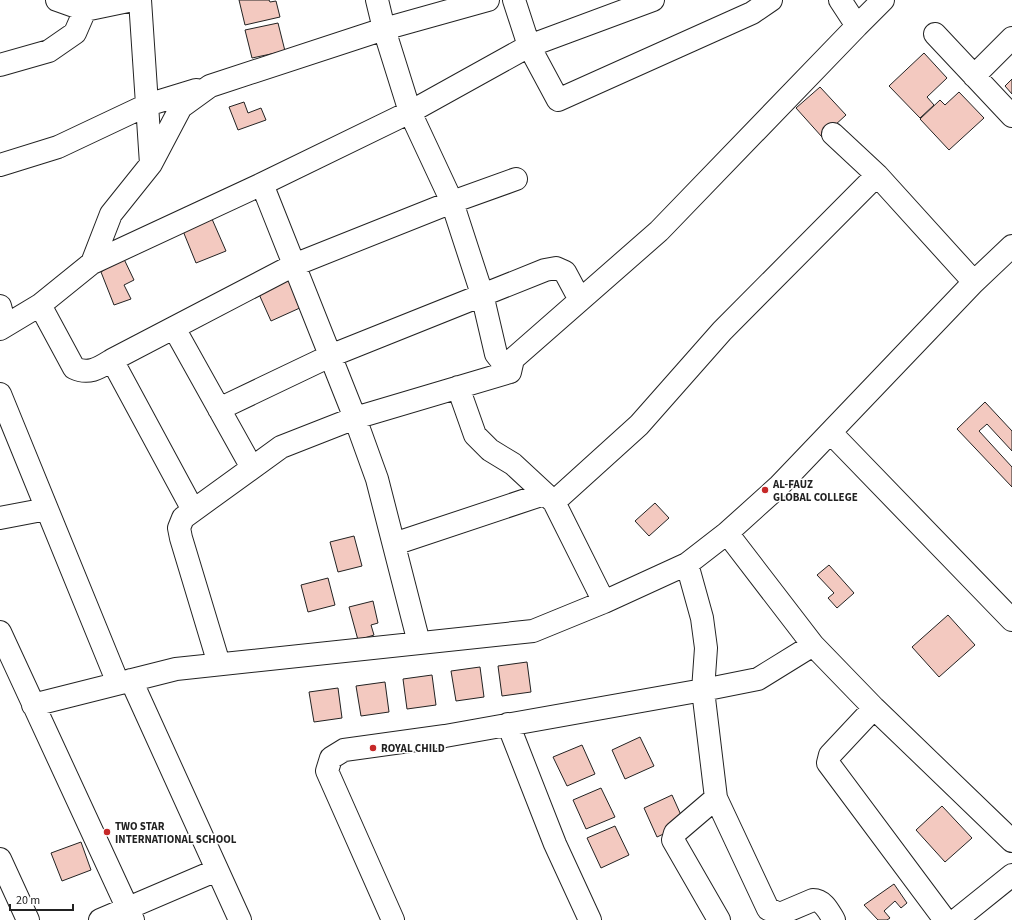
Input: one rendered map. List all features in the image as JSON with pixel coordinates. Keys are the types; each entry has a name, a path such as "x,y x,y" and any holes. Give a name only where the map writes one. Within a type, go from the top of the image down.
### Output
{"street":[{"path":"57,0 85,10 133,0"},
{"path":"140,0 151,164"},
{"path":"377,0 384,29 410,112 452,202 482,294 496,354 510,372"},
{"path":"0,165 58,146 147,105 384,29 488,0"},
{"path":"514,0 529,46 558,100 749,7 771,0"},
{"path":"2,320 40,304 92,263 262,184 410,112 529,46 627,5 653,0"},
{"path":"840,0 857,26"},
{"path":"510,372 513,359 659,231 883,0"},
{"path":"0,65 49,51 75,33 85,10"},
{"path":"935,34 1012,116"},
{"path":"974,76 1012,38"},
{"path":"92,263 111,214 151,164 181,107 210,86"},
{"path":"833,134 877,175 974,282"},
{"path":"394,544 549,498 639,425 722,331 877,175"},
{"path":"40,304 74,368 82,372 92,371 294,265 452,202 516,179"},
{"path":"262,184 355,418 377,479 419,643"},
{"path":"33,705 176,668 533,631 604,602 687,564 727,533 778,486 831,433 974,282 1012,246"},
{"path":"219,409 330,356 482,294 556,268 565,272 580,300"},
{"path":"174,328 252,468"},
{"path":"112,360 193,510"},
{"path":"219,664 180,533 179,528 183,518 281,447 355,418 458,386 510,372"},
{"path":"458,386 476,435 490,450 513,464 549,498 604,602"},
{"path":"0,394 47,509 124,682 217,870 240,920"},
{"path":"831,433 1012,620"},
{"path":"0,518 47,509"},
{"path":"727,533 813,646 874,708 1012,841"},
{"path":"687,564 702,618 706,648 703,690 716,798 768,909 780,914 813,900 818,900 822,902 834,920"},
{"path":"0,632 130,914"},
{"path":"393,920 327,770 332,758 344,750 445,736 758,679 813,646"},
{"path":"874,708 830,755 828,763 945,920"},
{"path":"508,724 555,844 590,920"},
{"path":"716,798 675,833 674,840 719,920"},
{"path":"0,859 28,920"},
{"path":"100,920 130,914 217,870"},
{"path":"956,920 1012,874"}],"building":[{"path":"239,0 276,1 280,17 245,25"},
{"path":"278,23 285,51 252,58 245,30"},
{"path":"924,53 947,78 927,97 934,105 920,118 889,86"},
{"path":"1012,79 1012,94 1005,86"},
{"path":"820,87 846,115 822,137 796,108"},
{"path":"959,92 984,118 949,150 920,119 940,100 945,105"},
{"path":"244,102 248,113 261,108 266,120 238,130 229,107"},
{"path":"212,219 226,251 196,263 183,231"},
{"path":"123,257 134,280 124,285 131,299 114,305 101,272"},
{"path":"290,279 302,307 271,321 258,292"},
{"path":"985,402 1012,431 1012,451 987,424 979,431 1012,467 1012,487 957,429"},
{"path":"655,503 669,518 649,536 635,521"},
{"path":"354,536 362,566 338,572 330,542"},
{"path":"829,565 854,593 837,608 828,598 834,593 817,575"},
{"path":"328,578 335,605 308,612 301,585"},
{"path":"373,601 378,623 371,625 374,635 358,640 349,607"},
{"path":"948,615 975,645 939,677 912,647"},
{"path":"527,662 531,692 502,696 498,666"},
{"path":"480,667 484,697 456,701 451,671"},
{"path":"432,675 436,705 407,709 403,679"},
{"path":"385,682 389,712 361,716 356,686"},
{"path":"338,688 342,718 314,722 309,692"},
{"path":"640,737 654,766 625,779 612,750"},
{"path":"582,745 595,774 567,786 553,757"},
{"path":"601,788 615,817 586,829 573,800"},
{"path":"672,795 685,824 657,837 644,808"},
{"path":"942,806 972,838 945,862 916,830"},
{"path":"615,826 629,855 601,868 587,838"},
{"path":"81,842 91,870 62,881 51,853"},
{"path":"894,884 907,903 901,908 895,901 884,911 890,918 887,920 878,920 864,905"}],"place":[{"name":"AL-FAUZ GLOBAL COLLEGE","path":"765,490"},
{"name":"ROYAL CHILD","path":"373,748"},
{"name":"TWO STAR INTERNATIONAL SCHOOL","path":"107,832"}]}
